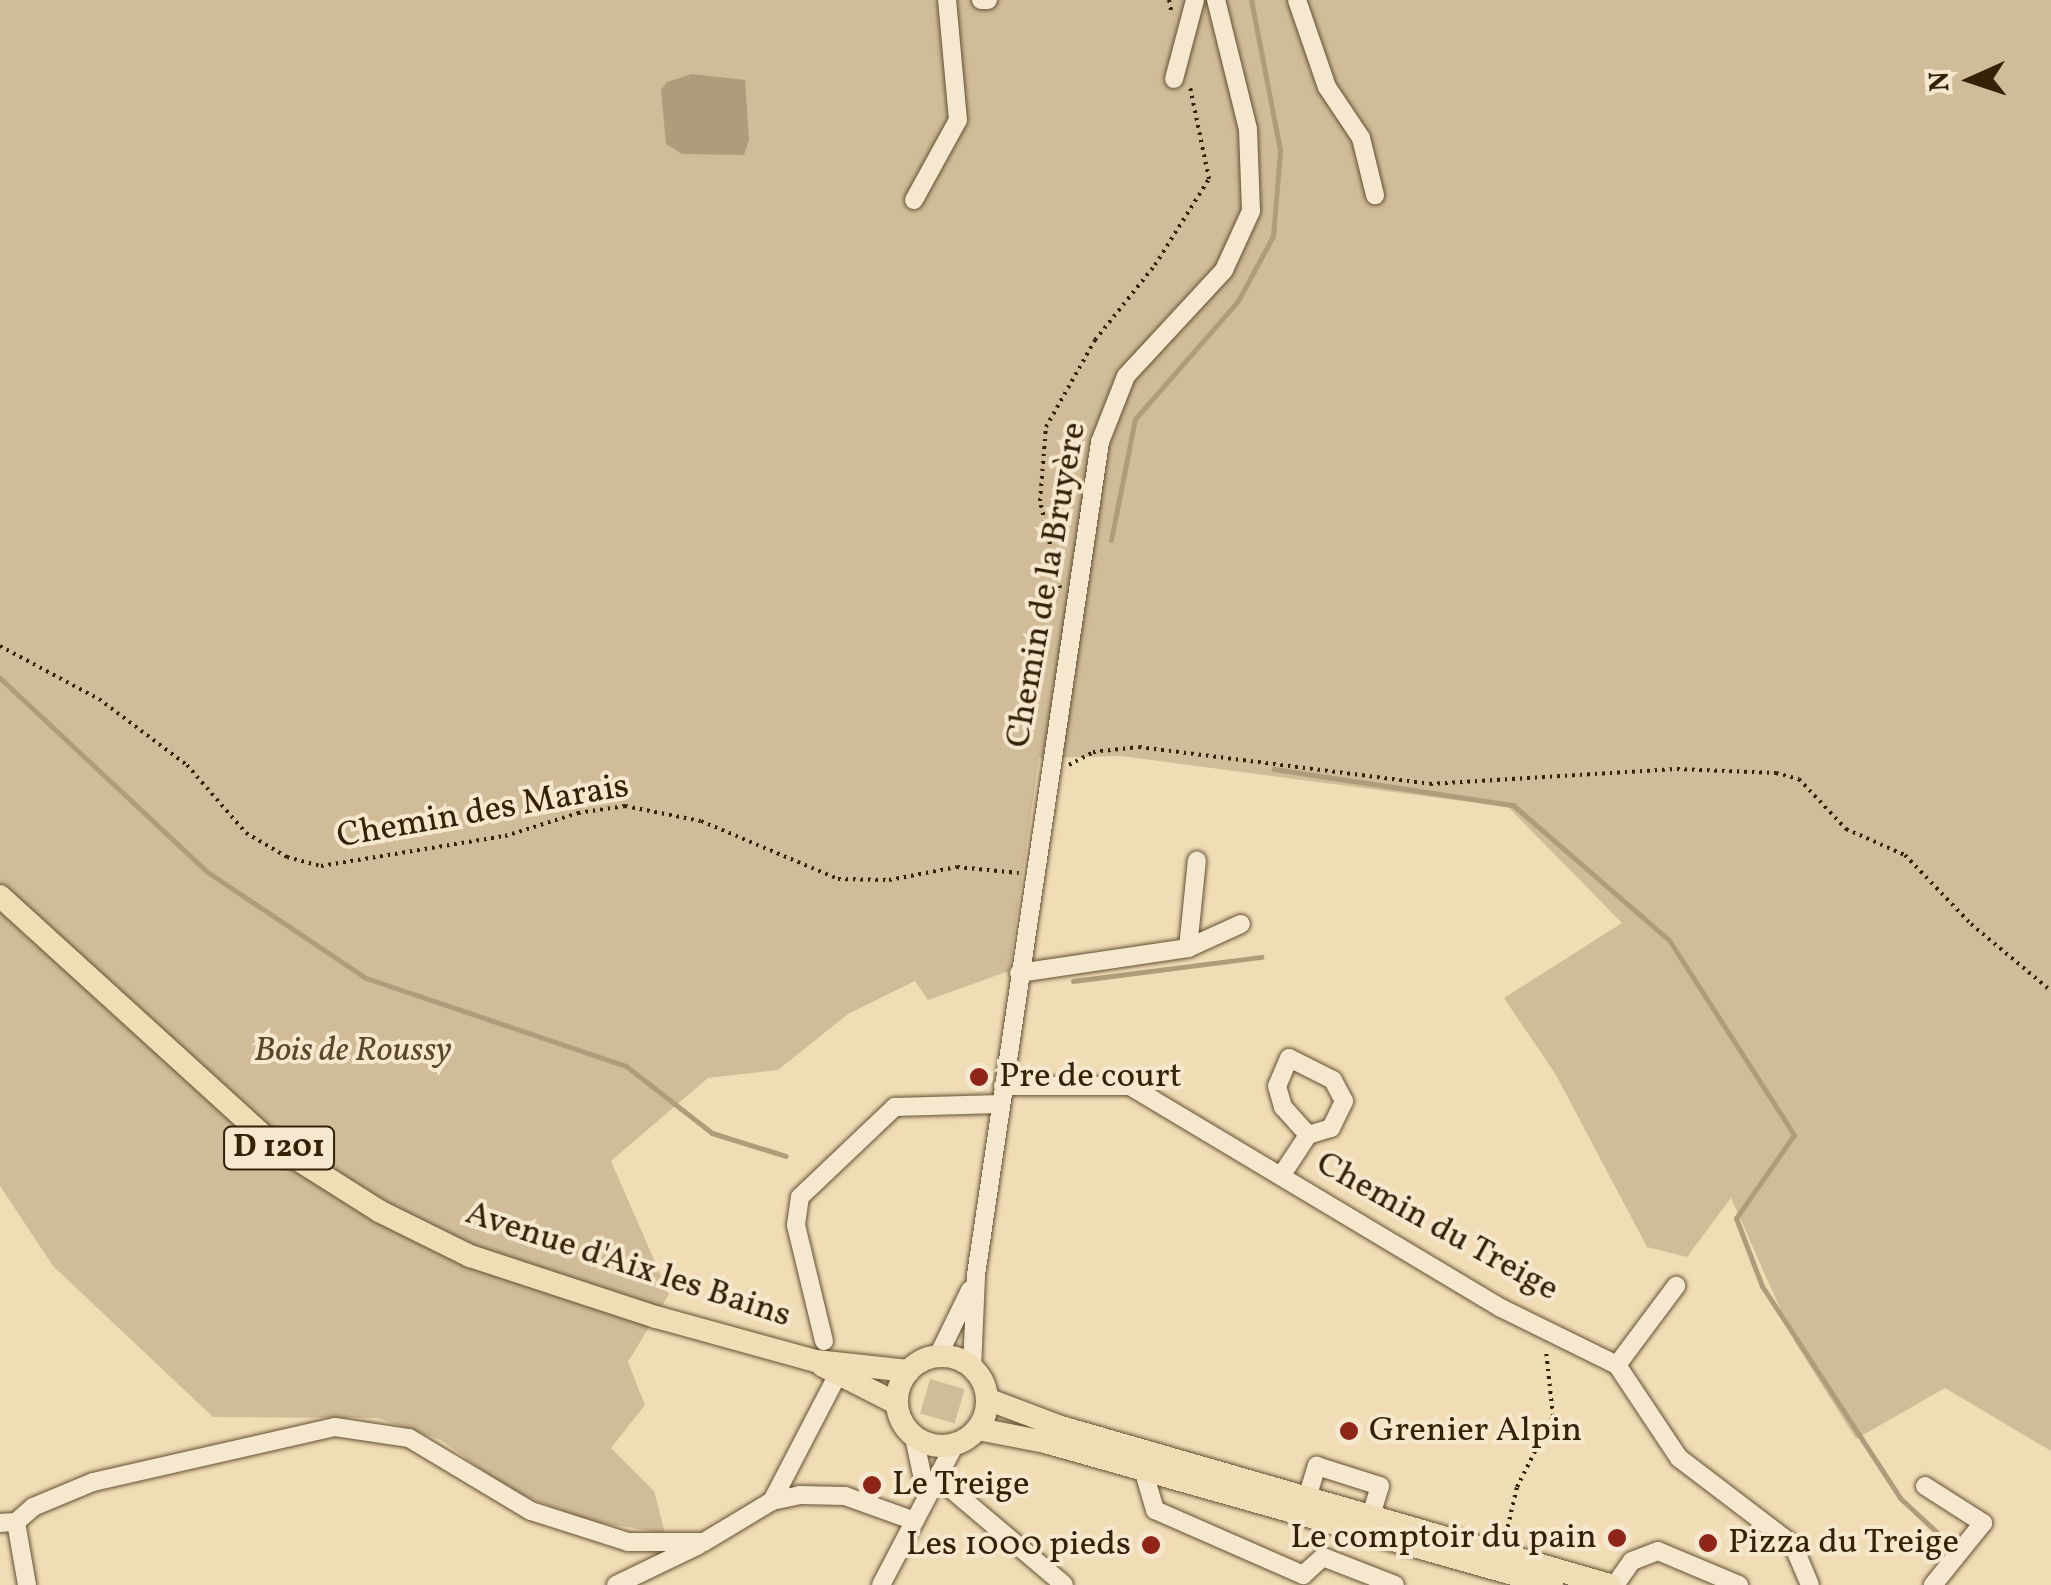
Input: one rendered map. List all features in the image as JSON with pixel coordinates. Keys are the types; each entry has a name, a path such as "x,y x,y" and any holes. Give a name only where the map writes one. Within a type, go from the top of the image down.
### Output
{"main road":[{"name":"Avenue d'Aix les Bains","path":"0,896 270,1142 379,1211 502,1267 820,1351"},
{"name":"D 1201","path":"820,1351 908,1371"},
{"name":"D 1201","path":"820,1351 838,1374 896,1404"},
{"path":"938,1356 972,1368 987,1399 978,1429 955,1444 914,1437 896,1404 908,1371 938,1356"},
{"path":"987,1399 1307,1498 1612,1585"},
{"path":"978,1429 1142,1469 1552,1585"}],"street":[{"path":"914,200 958,120 947,0"},
{"path":"1181,80 1178,48 1195,0"},
{"name":"Chemin de la Bruyère","path":"976,1276 1033,875 1109,411 1144,352 1224,270 1251,211 1248,129 1216,0"},
{"path":"1297,0 1327,87 1360,138 1375,195"},
{"path":"1188,948 1197,860"},
{"path":"1019,972 1188,948 1241,924"},
{"name":"Chemin du Treige","path":"1001,1095 1130,1086 1538,1324 1618,1364"},
{"path":"820,1351 796,1225 800,1197 895,1107 1001,1095"},
{"path":"1281,1176 1308,1135"},
{"path":"938,1356 976,1276"},
{"path":"972,1368 976,1276"},
{"path":"1676,1286 1618,1364 1679,1458 1792,1545 1810,1584 1792,1585"},
{"path":"772,1501 838,1374"},
{"path":"28,1585 8,1523 32,1508 93,1482 303,1429 335,1427 408,1438 566,1524 628,1542 704,1542"},
{"path":"914,1437 926,1498"},
{"path":"882,1585 955,1444"},
{"path":"1307,1498 1317,1466 1380,1486 1371,1516"},
{"path":"1142,1469 1155,1510 1303,1574 1323,1557 1395,1585"},
{"path":"938,1478 1064,1585"},
{"path":"1924,1486 1984,1523 1933,1585"},
{"path":"616,1585 704,1542 772,1501 845,1496 915,1521"},
{"path":"1612,1585 1632,1561 1658,1551 1740,1585"}],"path":[{"path":"1169,0 1178,48"},
{"path":"1061,589 1040,501 1046,427 1096,340 1155,265 1210,179 1181,80"},
{"name":"Chemin des Marais","path":"0,646 98,698 187,765 246,833 288,857 321,866 504,836 578,813 625,806 702,822 838,879 890,880 957,868 1033,875"},
{"path":"1049,771 1093,752 1139,747 1430,784 1677,769 1776,773 1799,779 1846,829 1905,855 1971,924 2051,991"},
{"path":"1502,1554 1517,1487 1553,1416 1538,1324"}],"green space":[{"name":"Bois de Roussy","path":"0,0 2051,0 2051,1451 1945,1388 1856,1439 1795,1342 1731,1198 1687,1257 1647,1247 1556,1075 1504,998 1622,923 1508,807 1121,756 1039,758 1009,971 928,1000 915,981 848,1014 778,1070 708,1078 611,1161 669,1294 628,1362 645,1405 611,1448 654,1491 665,1533 594,1522 513,1492 441,1440 378,1418 213,1417 53,1266 0,1186"},
{"path":"930,1379 965,1389 955,1424 920,1414"}],"shaded area":[{"path":"692,74 745,80 749,140 744,155 682,154 666,144 661,90 667,82"}],"waterway":[{"path":"1111,540 1135,419 1238,301 1273,236 1280,150 1251,0"},
{"path":"0,678 206,871 366,978 626,1066 712,1133 786,1156"},
{"path":"1274,769 1513,805 1669,940 1794,1135 1736,1218 1762,1286 1900,1498 1941,1536"},
{"path":"1073,981 1261,957"}],"place":[{"name":"Pre de court","path":"979,1077"},
{"name":"Grenier Alpin","path":"1349,1431"},
{"name":"Le Treige","path":"872,1485"},
{"name":"Le comptoir du pain","path":"1617,1538"},
{"name":"Pizza du Treige","path":"1708,1543"},
{"name":"Les 1000 pieds","path":"1151,1545"}]}
